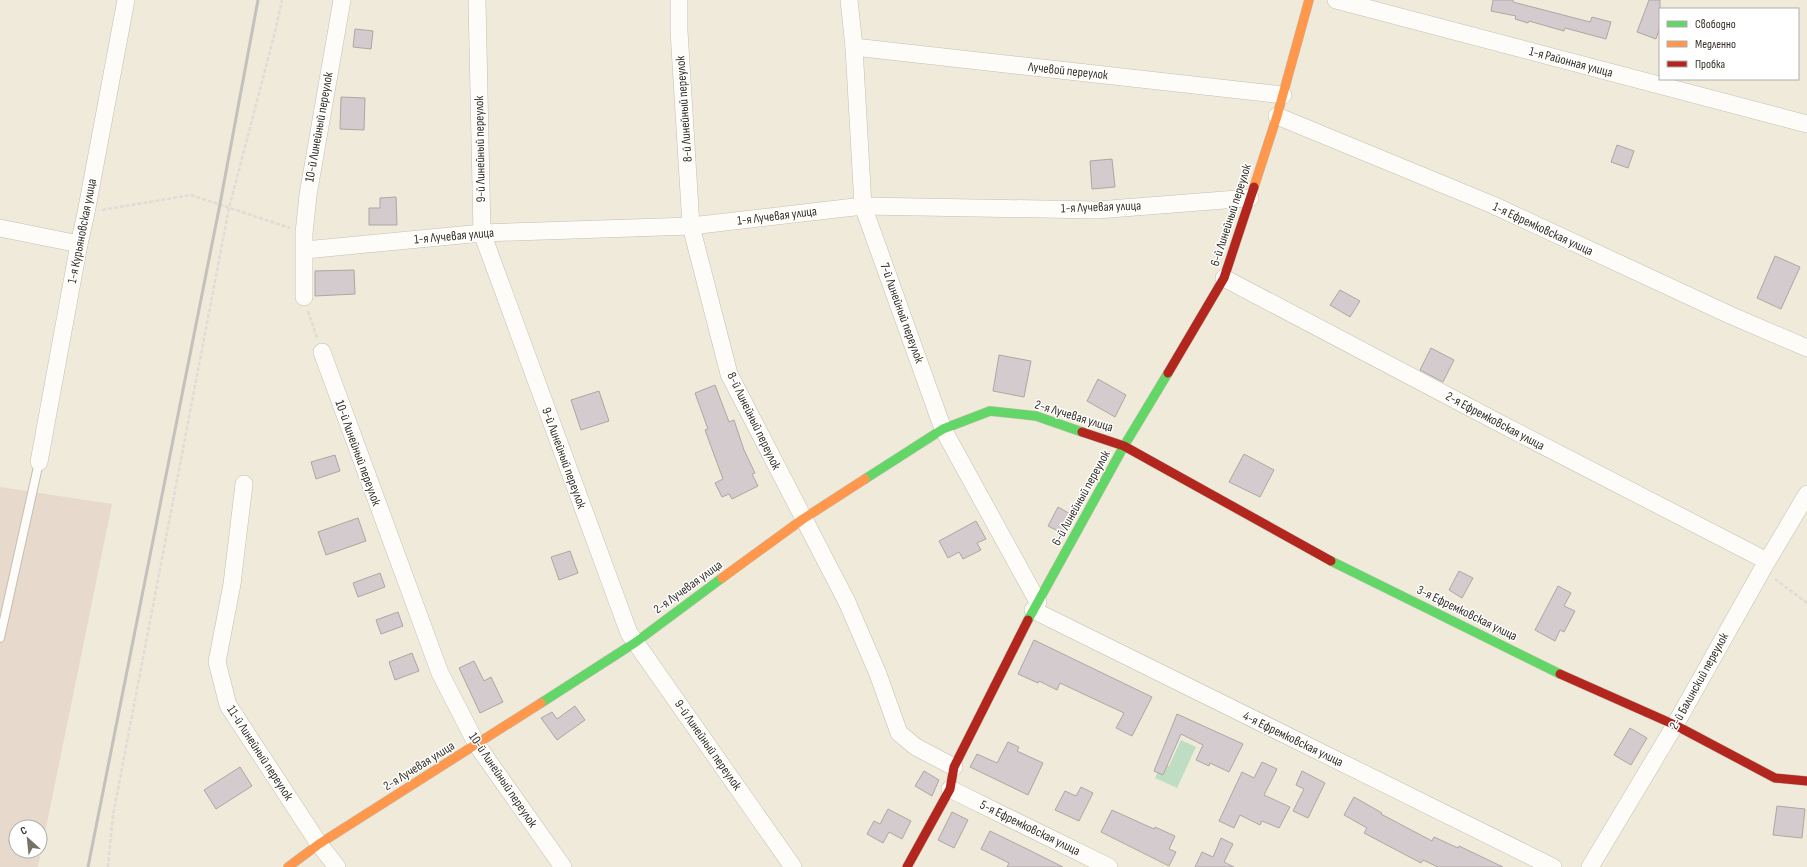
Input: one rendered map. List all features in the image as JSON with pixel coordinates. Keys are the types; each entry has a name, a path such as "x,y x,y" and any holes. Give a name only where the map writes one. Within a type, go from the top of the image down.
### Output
{"street":[{"name":"1-я Курьяновская улица","path":"39,462 78,244 86,213 126,0"},
{"name":"10-й Линейный переулок","path":"304,297 304,233 308,195 342,0"},
{"name":"9-й Линейный переулок","path":"477,0 482,234 629,633 793,867"},
{"name":"8-й Линейный переулок","path":"679,0 679,31 691,226 729,374 847,602 878,674 899,733 916,747 954,767"},
{"name":"7-й Линейный переулок","path":"849,0 854,47 863,206 943,428 1035,606"},
{"name":"6-й Линейный переулок","path":"907,867 950,789 954,767 1035,606 1124,446 1224,278 1277,116 1309,0"},
{"name":"1-я Районная улица","path":"1336,0 1807,124"},
{"name":"Лучевой переулок","path":"854,47 1283,95"},
{"name":"1-я Ефремковская улица","path":"1277,116 1493,205 1730,315 1807,348"},
{"name":"1-я Лучевая улица","path":"305,250 482,234 691,226 863,206 1097,210 1250,198"},
{"path":"0,228 78,244"},
{"name":"2-я Ефремковская улица","path":"1224,278 1764,565"},
{"name":"10-й Линейный переулок","path":"322,352 440,673 477,745 563,867"},
{"name":"2-я Лучевая улица","path":"288,867 319,844 477,745 636,642 803,519 943,428 990,411 1036,416 1124,446"},
{"name":"3-я Ефремковская улица","path":"1124,446 1311,551 1558,673 1675,724 1775,778 1807,781"},
{"name":"11-й Линейный переулок","path":"244,484 232,584 217,662 228,705 319,844 337,867"},
{"name":"2-й Балинский переулок","path":"1590,867 1675,724 1764,565 1807,494"},
{"name":"4-я Ефремковская улица","path":"1035,606 1553,867"},
{"name":"5-я Ефремковская улица","path":"950,789 1109,867"}],"lane":[{"path":"0,638 39,462"}],"path":[{"path":"108,867 113,815 229,208 282,0"},
{"path":"86,213 191,195 304,233"},
{"path":"304,297 322,352"},
{"path":"1764,565 1807,602"}],"shaded area":[{"path":"0,487 112,504 48,819 8,819 8,859 40,859 38,867 0,867"}],"green space":[{"path":"1181,740 1196,747 1177,788 1155,778 1162,763 1169,766"}],"building":[{"path":"1493,0 1513,0 1513,2 1590,22 1592,17 1611,22 1606,39 1565,28 1564,31 1529,21 1528,23 1515,19 1516,16 1491,11"},
{"path":"1649,0 1660,0 1659,30 1656,39 1637,32"},
{"path":"355,29 373,31 371,49 353,47"},
{"path":"341,97 365,98 364,130 340,129"},
{"path":"1617,145 1634,151 1628,168 1611,162"},
{"path":"1112,159 1115,187 1092,189 1090,161"},
{"path":"396,197 397,225 369,225 369,208 380,208 380,198"},
{"path":"1775,256 1800,267 1781,309 1757,298"},
{"path":"354,270 355,294 315,296 315,271"},
{"path":"1340,290 1360,301 1350,317 1330,305"},
{"path":"1431,348 1454,360 1443,382 1420,370"},
{"path":"999,355 1031,361 1024,397 993,391"},
{"path":"1098,379 1126,395 1115,417 1087,401"},
{"path":"715,385 729,422 734,420 744,450 755,473 752,474 758,486 732,499 729,494 722,497 715,483 723,479 705,430 708,429 695,393"},
{"path":"599,391 609,421 581,430 571,400"},
{"path":"1244,454 1274,470 1260,497 1229,482"},
{"path":"335,455 340,471 316,479 311,462"},
{"path":"1058,507 1072,515 1062,533 1048,526"},
{"path":"358,518 366,541 326,555 318,532"},
{"path":"976,521 986,539 977,543 981,550 963,559 959,552 948,558 939,541"},
{"path":"570,551 578,573 559,580 551,557"},
{"path":"1459,571 1473,578 1462,598 1449,590"},
{"path":"380,573 385,587 358,597 353,583"},
{"path":"1558,586 1571,593 1564,606 1575,611 1564,632 1560,630 1555,641 1535,630"},
{"path":"398,612 403,626 381,634 376,620"},
{"path":"1034,640 1152,697 1132,736 1116,728 1124,713 1060,683 1057,690 1039,681 1038,683 1018,674"},
{"path":"412,653 419,671 395,680 389,662"},
{"path":"474,661 484,681 491,677 503,702 480,713 459,668"},
{"path":"575,706 585,720 557,740 541,718 552,712 557,719"},
{"path":"1177,714 1243,744 1229,772 1210,763 1209,766 1196,760 1203,745 1181,734 1163,775 1154,771"},
{"path":"1630,728 1647,738 1631,765 1614,755"},
{"path":"1008,742 1019,747 1017,751 1043,763 1028,795 970,767 977,754 997,763"},
{"path":"1262,762 1277,769 1264,795 1290,807 1279,828 1262,821 1260,825 1240,815 1234,828 1219,821 1242,772 1254,778"},
{"path":"240,767 252,786 216,809 204,790"},
{"path":"924,771 939,780 932,796 915,786"},
{"path":"1302,771 1325,783 1308,818 1293,811 1304,789 1296,785"},
{"path":"1081,787 1093,793 1079,821 1055,810 1065,791 1076,796"},
{"path":"1354,797 1382,813 1381,814 1432,841 1434,837 1458,848 1459,846 1503,867 1438,867 1423,860 1421,863 1364,833 1367,828 1344,815"},
{"path":"1777,806 1805,809 1802,838 1773,835"},
{"path":"888,809 911,821 902,839 889,832 883,843 867,834 874,821 880,824"},
{"path":"1112,810 1154,829 1155,827 1175,836 1169,849 1176,852 1169,866 1101,832"},
{"path":"952,812 968,820 954,848 938,840"},
{"path":"990,831 1063,867 1007,867 1009,863 981,849"},
{"path":"1221,838 1233,844 1224,862 1234,867 1195,867 1202,852 1213,857"}],"railway":[{"path":"88,867 220,204 258,0"}],"traffic: fast":[{"path":"1028,620 1124,446 1168,373"},
{"path":"865,479 943,429 990,411 1036,416 1082,432"},
{"path":"1331,561 1560,674"},
{"path":"541,703 636,642 722,578"}],"traffic: slow":[{"path":"1254,187 1277,116 1309,0"},
{"path":"722,578 803,519 865,479"},
{"path":"288,867 319,844 541,703"}],"traffic: jam":[{"path":"1168,373 1224,278 1254,187"},
{"path":"1082,432 1124,446 1331,561"},
{"path":"907,867 950,789 954,767 1028,620"},
{"path":"1560,674 1675,725 1775,778 1807,781"}]}
